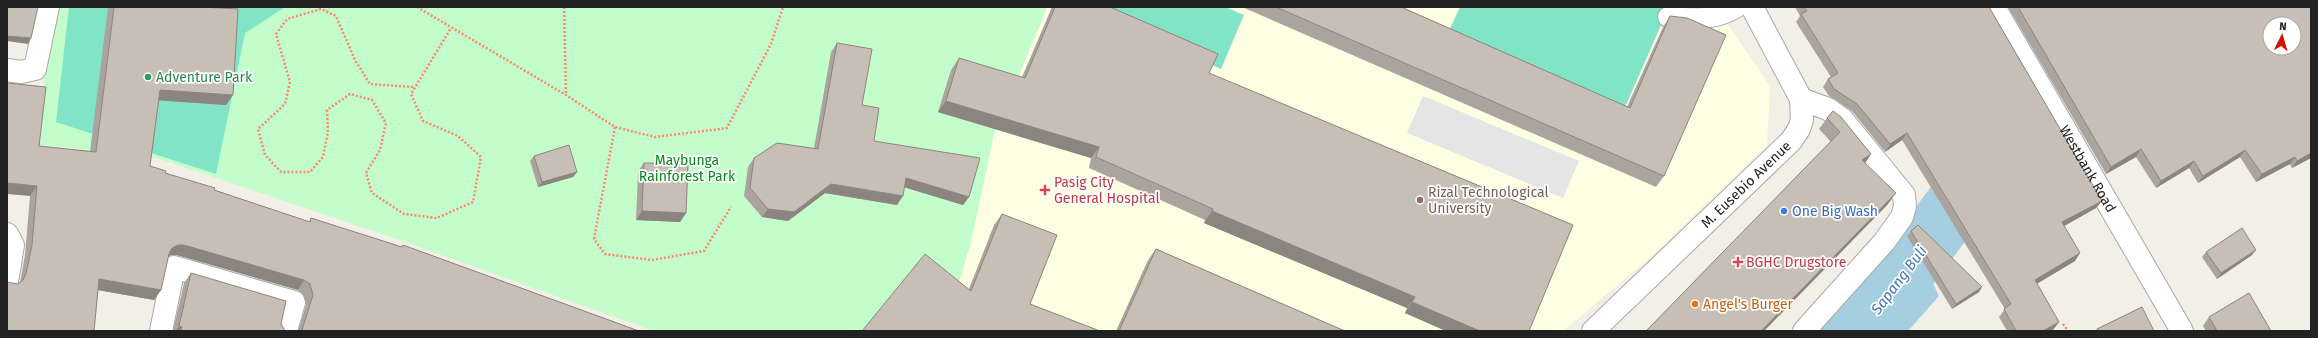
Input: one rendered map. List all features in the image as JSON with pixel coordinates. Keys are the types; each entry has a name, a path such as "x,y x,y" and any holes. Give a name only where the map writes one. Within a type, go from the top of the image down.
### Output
{"street":[{"path":"7,70 21,72 35,69 48,7"},
{"name":"M. Eusebio Avenue","path":"1593,331 1791,141 1799,129 1802,120 1801,99 1752,7"},
{"name":"Westbank Road","path":"1994,7 2182,331"},
{"path":"1801,99 1828,109 1842,119 1904,194 1905,206 1902,217 1884,242 1804,331"},
{"path":"7,234 13,245 7,282"},
{"path":"161,331 174,267 294,302 286,331"}],"lane":[{"path":"1668,17 1701,19 1724,15 1737,7"}],"path":[{"path":"417,7 566,95 615,127 655,137 727,128 771,44 783,7"},
{"path":"564,7 566,95"},
{"path":"413,87 370,84 355,60 336,16 321,10 287,19 276,34 290,82 285,104 258,129 265,155 281,172 310,172 324,157 328,132 327,110 350,94 372,100 386,123 380,150 366,173 372,193 404,214 437,218 474,202 481,157 458,136 423,121 411,94 413,87 452,28"},
{"path":"615,127 594,239 605,254 652,260 704,252 731,207"},
{"path":"2063,324 2068,331"}],"shaded area":[{"name":"Rizal Technological University","path":"1047,7 1716,7 1770,86 1767,145 1653,255 1563,331 944,331 971,242 993,138"},
{"path":"1423,96 1579,161 1563,198 1407,133"}],"green space":[{"name":"Maybunga Rainforest Park","path":"54,7 1047,7 993,138 971,242 944,331 654,331 394,238 133,150 124,185 80,149 43,145 35,156"},
{"name":"Adventure Park","path":"69,7 285,7 245,33 216,174 56,122"},
{"path":"1107,7 1225,7 1244,15 1221,69 1103,17"},
{"path":"1460,7 1669,7 1622,114 1446,37"}],"water":[{"path":"1907,229 1939,296 1908,331 1815,331"}],"building":[{"path":"7,7 38,7 31,38 7,36"},
{"path":"114,7 201,7 238,9 233,95 160,90 150,166 166,171 165,173 215,188 214,190 310,222 311,218 402,247 403,245 639,331 300,331 302,330 313,295 310,284 304,280 184,245 178,245 172,248 169,254 161,290 99,279 94,331 7,331 7,282 18,284 23,280 26,274 32,245 37,186 7,183 7,83 46,87 39,146 96,152"},
{"path":"1055,7 1110,7 1218,54 1209,73 1573,225 1529,331 1480,331 1412,302 1415,297 1212,211 1213,209 1096,157 1099,147 946,101 959,58 1025,78"},
{"path":"1276,7 1401,7 1630,108 1670,16 1687,18 1726,35 1664,176"},
{"path":"1804,7 1989,7 2102,201 2062,222 2080,253 2035,280 2059,322 2043,331 2016,331 2004,309 2011,304 1907,133 1890,144 1857,104 1834,89 1828,79 1838,73 1801,14 1807,11"},
{"path":"2018,7 2311,7 2311,153 2297,161 2295,157 2262,174 2245,150 2203,176 2194,161 2161,181 2141,149 2111,167"},
{"path":"837,43 872,49 862,105 879,108 874,141 980,158 969,197 906,178 903,196 831,184 794,212 768,209 750,188 754,158 777,143 818,149"},
{"path":"1833,111 1841,117 1871,154 1862,160 1896,193 1761,331 1646,331 1840,132 1827,118"},
{"path":"569,145 577,172 542,182 534,156"},
{"path":"644,163 688,164 686,213 642,211"},
{"path":"1002,214 1057,235 1030,304 1100,331 862,331 925,254 971,291"},
{"path":"1918,225 1982,287 1956,304 1911,231"},
{"path":"2242,228 2256,250 2221,273 2206,252"},
{"path":"1156,249 1345,331 1119,331"},
{"path":"191,273 286,301 281,324 286,331 181,331 182,327 179,326"},
{"path":"2249,293 2271,331 2217,331 2209,317"},
{"path":"2142,307 2154,331 2097,331 2097,329"}],"waterway":[{"name":"Sapang Buli","path":"1861,331 1972,182 1964,168 1986,155"}],"place":[{"name":"Adventure Park","path":"148,77"},
{"name":"Pasig City General Hospital","path":"1045,190"},
{"name":"Rizal Technological University","path":"1420,200"},
{"name":"One Big Wash","path":"1784,211"},
{"name":"BGHC Drugstore","path":"1738,262"},
{"name":"Angel's Burger","path":"1695,304"}]}
